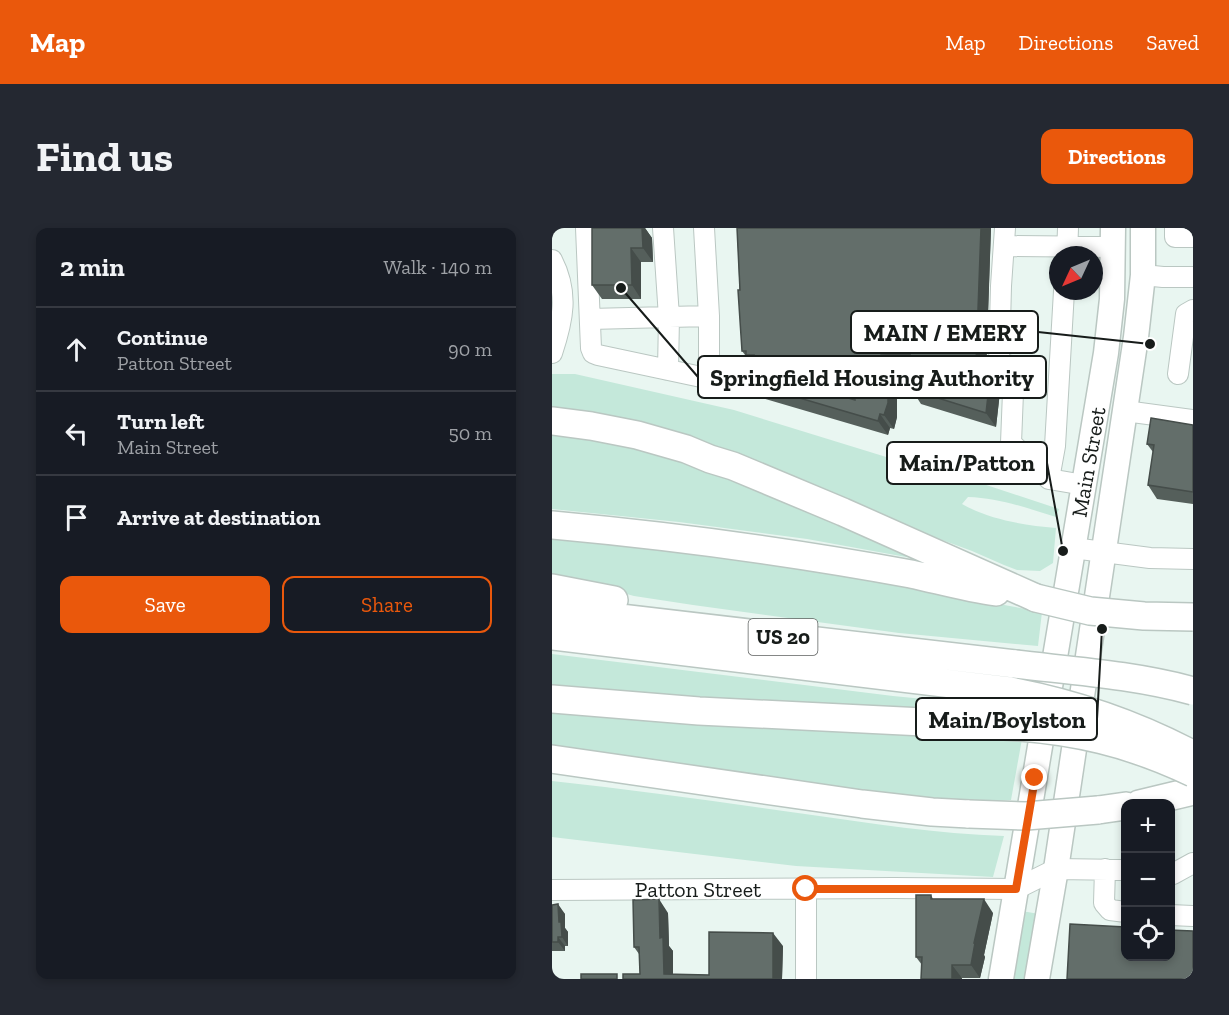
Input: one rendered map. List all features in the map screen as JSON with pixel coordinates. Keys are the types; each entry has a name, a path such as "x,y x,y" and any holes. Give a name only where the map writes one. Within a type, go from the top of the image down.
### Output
{"highway":[{"path":"552,421 637,435 733,466 1036,598"},
{"path":"552,525 753,548 912,574 1090,611 1144,616 1193,617"},
{"path":"552,588 643,606 723,629"},
{"name":"US 20","path":"552,609 1130,678 1193,691"},
{"name":"US 20","path":"552,636 1010,691 1095,712 1141,729 1193,754"},
{"path":"552,699 699,711 1054,730 1101,739 1148,753 1193,773"},
{"path":"552,759 879,806 969,814 1026,816 1121,807"},
{"path":"552,772 682,778"},
{"path":"1160,799 1193,791"}],"main road":[{"name":"Main Street","path":"1037,979 1056,869 1140,309 1143,228"},
{"name":"Main Street","path":"1000,979 1109,335 1113,238"}],"street":[{"path":"586,228 593,353 706,378 709,374 709,316 704,228"},
{"path":"663,228 669,317 668,370"},
{"path":"1175,228 1175,237 1193,237"},
{"path":"1084,485 1049,479 1011,442 1014,367 999,363 1005,237 1067,244 1113,238"},
{"path":"552,260 562,287 562,314 559,334 552,353"},
{"path":"1143,275 1193,277"},
{"path":"1049,479 1055,446 1063,300"},
{"path":"1178,374 1186,314 1193,310"},
{"path":"590,319 709,316"},
{"path":"1125,411 1193,420"},
{"path":"1073,548 1150,558 1193,559"},
{"path":"1175,872 1193,863"},
{"path":"1056,869 1121,870"},
{"name":"Patton Street","path":"552,890 1016,889 1056,869"},
{"path":"1105,869 1104,903 1110,910 1121,911"},
{"path":"1175,874 1193,875"},
{"path":"806,889 806,979"},
{"path":"1175,915 1193,916"}],"green space":[{"path":"552,374 575,374 734,410 909,464 917,462 1059,509 1056,517 991,499 968,497 962,504 1007,521 1056,528 1053,563 1040,571 1017,570 915,530 552,412"},
{"path":"552,429 690,462 928,561 807,539 679,522 552,509"},
{"path":"552,537 757,560 1042,612 1038,646 899,633 634,596 552,576"},
{"path":"552,654 893,696 1006,707 1004,717 552,688"},
{"path":"552,706 1022,739 1011,800 967,803 808,783 552,745"},
{"path":"552,781 678,796 904,828 1004,836 993,877 796,866 552,837"},
{"path":"1022,911 1039,914 1028,979 1010,979"}],"building":[{"path":"592,228 642,228 643,248 631,248 632,285 592,285"},
{"path":"737,228 981,228 976,364 991,369 986,413 912,390 910,354 881,355 880,383 888,383 888,403 884,415 880,414 878,421 745,382 750,369 855,400 856,373 815,375 815,359 752,362 754,355 746,355 746,351 742,351"},
{"path":"1151,418 1193,425 1193,492 1148,485 1154,445 1147,444"},
{"path":"916,895 931,895 931,899 984,899 971,965 952,965 952,979 921,979 922,957 916,957"},
{"path":"659,899 664,974 709,975 709,932 773,933 773,979 623,979 623,974 640,974 639,947 634,947 633,900"},
{"path":"558,904 562,937 558,937 558,942 552,942 552,905"},
{"path":"1070,924 1121,927 1121,961 1175,961 1175,930 1193,931 1193,979 1067,979"},
{"path":"581,974 617,974 617,979 581,979"}],"place":[{"name":"Springfield Housing Authority","path":"621,288"},
{"name":"MAIN / EMERY","path":"1150,344"},
{"name":"Main/Patton","path":"1063,551"},
{"name":"Main/Boylston","path":"1102,629"}],"route":[{"path":"806,889 1016,889 1035,778"}]}
